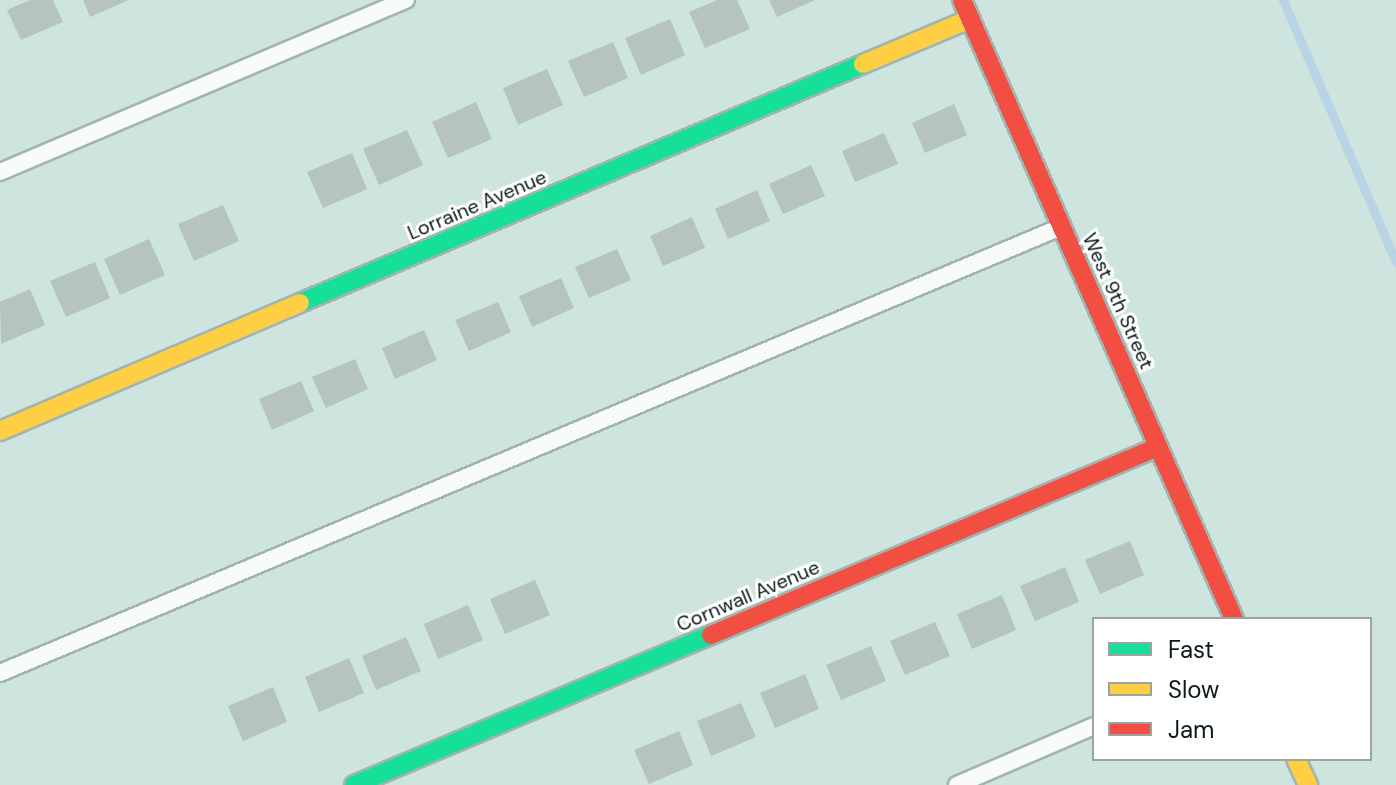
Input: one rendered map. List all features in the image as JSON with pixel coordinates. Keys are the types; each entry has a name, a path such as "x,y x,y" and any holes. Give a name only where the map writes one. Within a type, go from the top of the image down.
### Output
{"street":[{"name":"West 9th Street","path":"962,0 1233,617"},
{"name":"Lorraine Avenue","path":"0,431 970,19"},
{"name":"Cornwall Avenue","path":"354,785 1158,447"},
{"path":"1297,761 1308,785"}],"lane":[{"path":"0,172 406,0"},
{"path":"0,673 1062,227"},
{"path":"957,785 1092,727"}],"building":[{"path":"30,0 53,0 63,22 21,40 7,10"},
{"path":"83,0 129,0 90,17"},
{"path":"717,0 737,0 750,29 705,48 689,12"},
{"path":"769,0 815,0 777,17"},
{"path":"670,19 685,55 641,75 625,38"},
{"path":"613,42 628,78 584,97 568,61"},
{"path":"547,69 563,105 518,125 503,88"},
{"path":"476,102 492,139 448,158 432,122"},
{"path":"954,104 967,135 925,153 912,123"},
{"path":"407,130 423,165 379,185 363,149"},
{"path":"884,133 898,164 855,182 842,151"},
{"path":"352,153 367,189 323,208 307,172"},
{"path":"811,165 825,196 783,214 769,184"},
{"path":"757,190 770,221 728,239 715,209"},
{"path":"223,205 239,241 194,261 178,224"},
{"path":"692,217 705,248 663,266 650,236"},
{"path":"149,239 165,275 120,295 104,259"},
{"path":"617,249 631,280 589,298 575,267"},
{"path":"95,262 110,298 66,317 50,281"},
{"path":"561,278 574,308 532,327 519,296"},
{"path":"30,289 45,325 1,344 0,302"},
{"path":"498,302 511,332 469,351 455,320"},
{"path":"424,330 437,360 395,379 382,348"},
{"path":"355,359 368,389 326,408 312,377"},
{"path":"301,381 314,411 272,430 259,399"},
{"path":"1130,541 1144,575 1100,594 1085,560"},
{"path":"1065,567 1079,602 1035,621 1020,586"},
{"path":"535,580 550,615 505,634 490,599"},
{"path":"1002,595 1016,630 972,649 957,614"},
{"path":"468,605 483,640 438,659 424,624"},
{"path":"935,622 950,656 905,675 890,641"},
{"path":"406,637 421,671 376,690 362,656"},
{"path":"871,646 886,681 841,700 826,665"},
{"path":"349,658 364,693 319,712 305,677"},
{"path":"805,674 819,709 775,728 760,693"},
{"path":"273,687 287,722 243,741 228,706"},
{"path":"741,703 756,737 711,756 697,721"},
{"path":"679,731 693,765 649,784 634,750"}],"waterway":[{"path":"1283,0 1396,263"}],"traffic: fast":[{"path":"300,303 863,64"},
{"path":"354,785 711,635"}],"traffic: slow":[{"path":"863,64 970,19"},
{"path":"0,431 300,303"},
{"path":"1297,761 1308,785"}],"traffic: jam":[{"path":"962,0 1233,617"},
{"path":"711,635 1158,447"}]}
